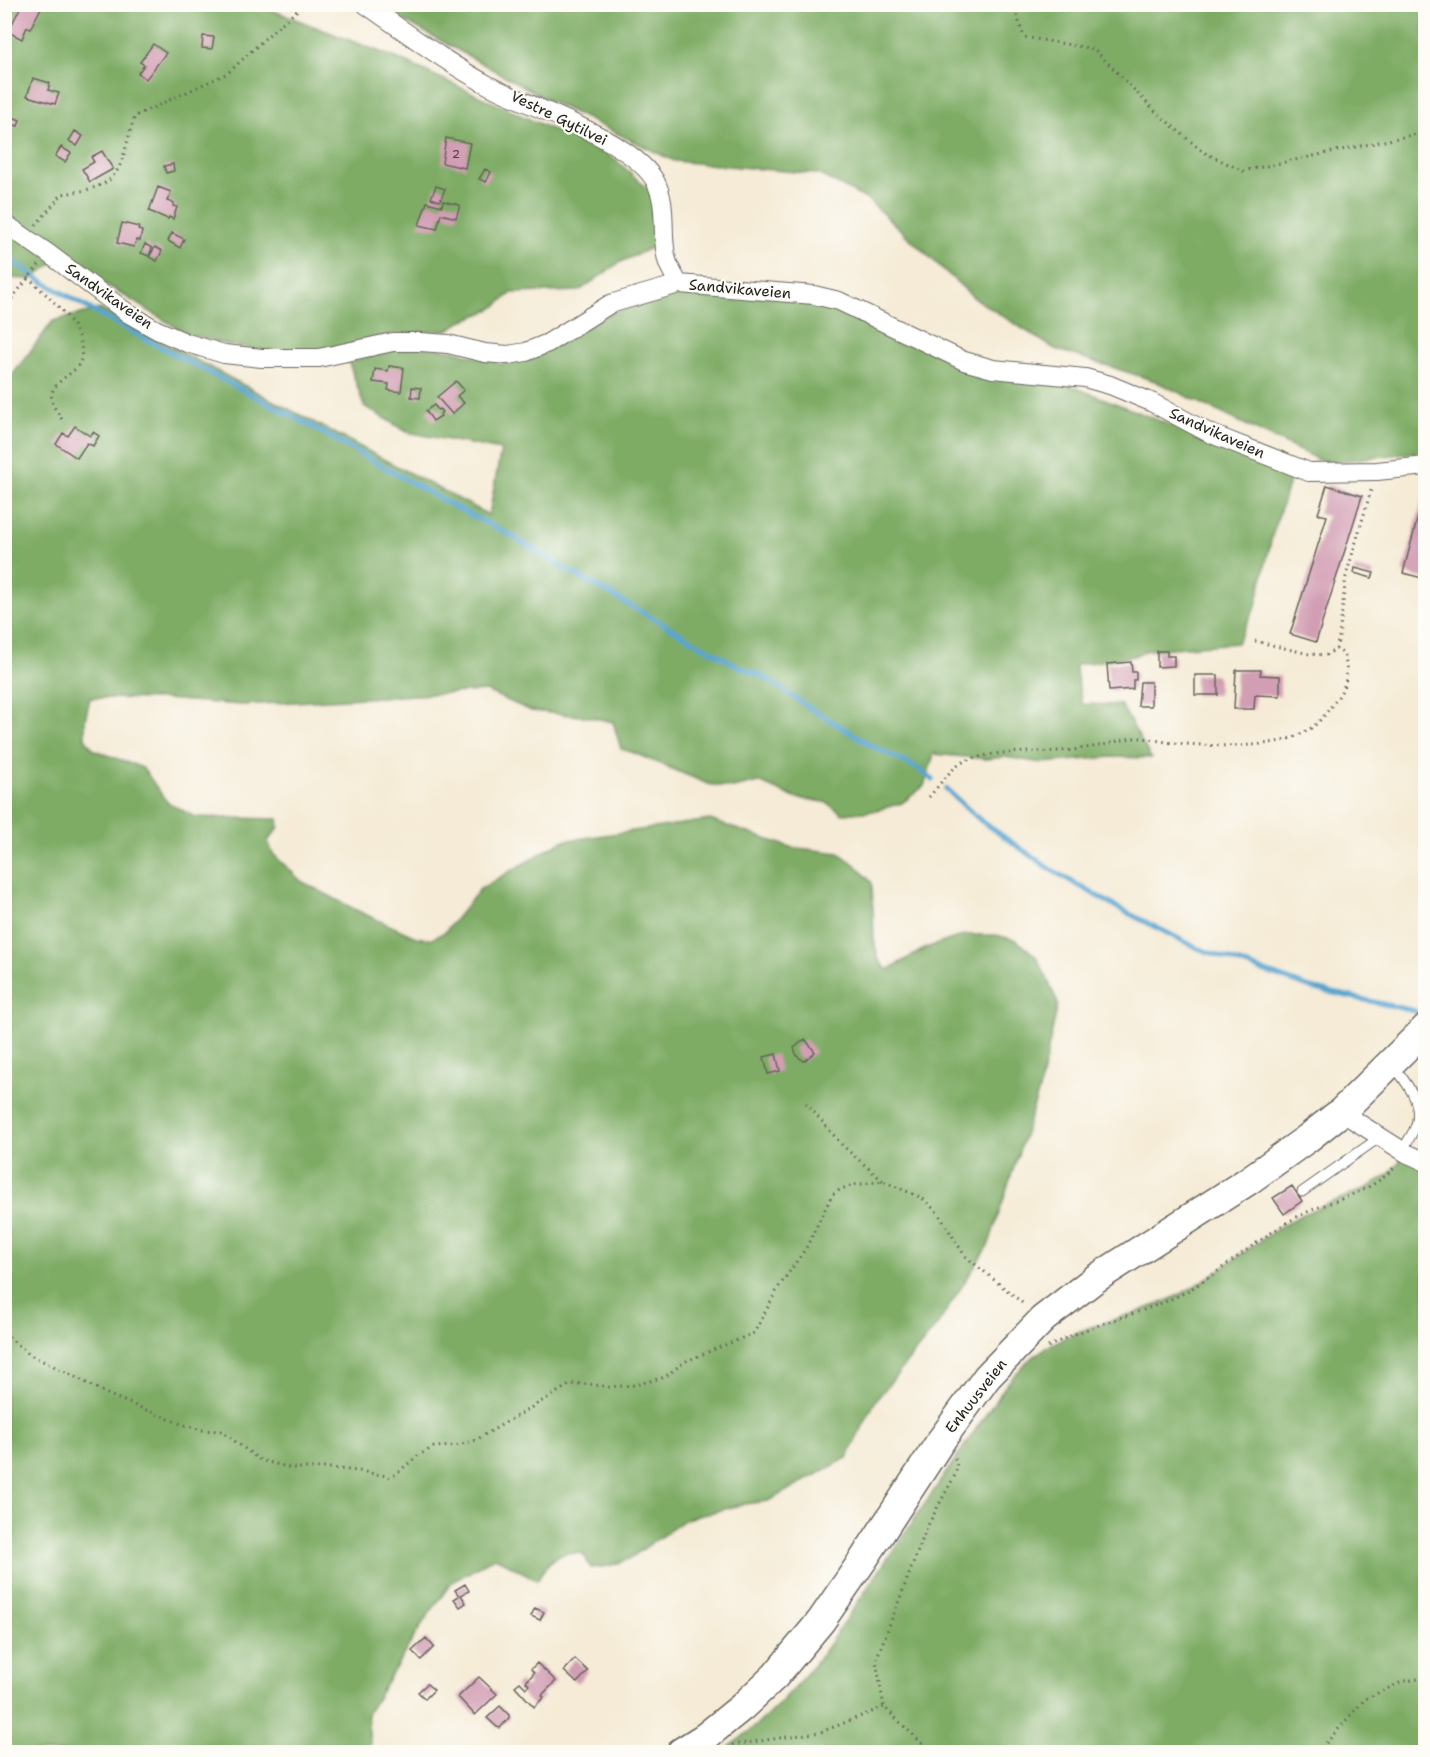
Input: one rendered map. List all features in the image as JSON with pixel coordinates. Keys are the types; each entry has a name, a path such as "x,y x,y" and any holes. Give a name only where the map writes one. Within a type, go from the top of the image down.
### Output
{"main road":[{"name":"Enhuusveien","path":"681,1752 733,1715 775,1676 821,1621 942,1439 987,1377 1050,1331 1095,1279 1248,1181 1341,1112 1425,1028"}],"street":[{"name":"Vestre Gytilvei","path":"365,4 479,79 600,137 628,154 648,170 662,200 667,261 679,284"},
{"name":"Sandvikaveien","path":"4,224 129,314 187,343 224,354 262,358 319,358 393,342 420,342 448,344 485,353 508,355 526,352 548,343 610,304 679,284 814,295 839,301 979,366 1085,378 1110,386 1151,402 1209,433 1309,472 1377,471 1425,466"},
{"path":"1341,1112 1404,1152 1425,1162"}],"lane":[{"path":"1392,1063 1410,1087 1418,1108 1415,1126 1404,1152"},
{"path":"1302,1192 1373,1142 1378,1135"}],"path":[{"path":"26,238 62,194 82,192 103,185 114,177 127,148 135,116 228,73 305,4"},
{"path":"1013,4 1024,37 1094,49 1156,112 1203,152 1243,171 1425,132"},
{"path":"4,308 36,268"},
{"path":"28,277 63,310 80,344 82,357 78,366 60,380 53,391 52,402 63,420"},
{"path":"1255,641 1309,654 1326,655 1336,649 1340,637 1346,576 1377,471"},
{"path":"929,797 954,768 965,761 985,756 1019,751 1059,751 1098,746 1133,738 1147,738 1171,743 1219,745 1256,745 1283,740 1307,731 1324,717 1346,685 1347,668 1344,654 1336,649"},
{"path":"806,1103 843,1146 883,1181 922,1198 938,1213 965,1256 1050,1331 1086,1330 1156,1306 1180,1294 1210,1277 1290,1221 1316,1208 1362,1191 1387,1175 1404,1152"},
{"path":"4,1333 30,1355 68,1372 109,1395 181,1424 201,1430 221,1431 260,1460 291,1468 349,1470 392,1477 426,1451 434,1447 456,1446 476,1440 571,1384 609,1387 635,1386 665,1377 684,1362 754,1333 778,1288 806,1248 832,1196 841,1189 853,1185 883,1181"},
{"path":"1040,1352 1050,1331"},
{"path":"931,1752 884,1707 876,1660 927,1525 955,1475 957,1466 955,1458 948,1468"},
{"path":"1318,1752 1365,1699 1404,1681 1425,1678"},
{"path":"732,1745 821,1732 884,1707"},
{"path":"727,1749 741,1738"}],"green space":[{"path":"5,5 259,5 401,60 614,158 651,192 655,246 619,263 579,291 512,293 492,309 462,321 448,330 385,335 340,347 300,352 233,346 187,334 61,257 32,279 5,278"},
{"path":"378,5 1425,5 1425,451 1325,463 1155,381 1055,349 974,298 868,200 818,174 674,161 548,100"},
{"path":"704,287 825,301 980,370 1054,379 1292,473 1272,536 1256,606 1237,643 1148,650 1133,656 1075,665 1082,704 1121,705 1151,758 1112,757 1042,763 1005,757 986,759 934,754 924,786 902,803 873,811 843,814 825,802 795,798 759,782 733,788 708,784 621,749 613,722 590,717 531,711 486,691 241,705 165,699 90,698 85,720 85,738 94,750 143,768 167,802 195,817 278,819 279,827 268,841 273,854 301,881 360,912 416,937 432,939 445,932 480,889 562,841 710,820 790,847 839,853 857,866 872,883 874,939 878,959 887,970 926,948 964,935 996,935 1016,940 1036,956 1058,1004 1039,1090 989,1244 938,1324 876,1400 847,1458 768,1501 744,1504 686,1519 629,1559 609,1566 591,1568 583,1554 567,1553 550,1562 537,1580 495,1557 452,1582 424,1621 367,1714 371,1752 5,1752 4,415 7,415 8,381 53,321 100,309 489,515 501,450 407,432 364,406 349,363 399,345 452,350 501,364 522,361 612,313"},
{"path":"1406,1153 1425,1162 1425,1752 721,1752 750,1731 789,1694 823,1653 1006,1385 1029,1360 1072,1334 1146,1309 1181,1294 1290,1221 1374,1184 1394,1169"}],"building":[{"path":"22,4 34,4 41,8 30,29 27,27 22,39 8,32"},
{"path":"203,36 214,37 212,49 202,48"},
{"path":"153,44 166,53 146,79 138,73 144,65 140,62"},
{"path":"33,78 50,83 48,90 59,93 55,104 27,96"},
{"path":"8,115 20,120 18,126 5,122"},
{"path":"75,131 83,136 77,146 69,141"},
{"path":"446,138 470,143 465,168 442,163"},
{"path":"61,147 71,153 65,162 55,156"},
{"path":"102,151 113,169 90,182 82,169 94,162 91,157"},
{"path":"173,164 174,171 166,173 164,166"},
{"path":"485,169 491,172 486,182 479,179"},
{"path":"436,186 445,189 440,201 431,198"},
{"path":"158,187 171,192 167,201 174,203 173,206 177,207 173,219 149,211"},
{"path":"443,201 460,205 456,218 441,214 437,229 419,225 427,202 442,206"},
{"path":"122,223 139,227 138,230 142,231 140,241 136,240 134,247 117,243"},
{"path":"172,233 184,239 180,248 168,241"},
{"path":"145,244 152,248 149,256 141,253"},
{"path":"155,247 162,251 157,261 149,257"},
{"path":"389,366 404,368 401,392 388,390 389,384 373,382 375,369 388,371"},
{"path":"456,381 464,390 457,396 464,403 452,414 437,397"},
{"path":"412,387 421,388 420,398 411,397"},
{"path":"434,405 442,412 441,416 433,421 426,411"},
{"path":"75,426 90,436 93,432 99,436 93,446 87,443 77,458 56,444 63,433 68,436"},
{"path":"1327,485 1362,496 1316,642 1290,634 1327,516 1318,514"},
{"path":"1426,490 1426,579 1403,573"},
{"path":"1355,568 1374,573 1372,578 1354,573"},
{"path":"1157,651 1167,651 1167,656 1174,656 1174,666 1157,667"},
{"path":"1131,662 1132,672 1136,672 1133,689 1109,691 1107,664"},
{"path":"1236,670 1261,670 1260,675 1280,676 1280,696 1255,695 1254,709 1234,709"},
{"path":"1195,675 1218,675 1218,695 1195,695"},
{"path":"1140,682 1151,682 1151,706 1138,706"},
{"path":"805,1039 815,1052 804,1061 797,1056 794,1048"},
{"path":"776,1054 780,1071 768,1074 764,1057"},
{"path":"1292,1186 1302,1201 1284,1214 1273,1198"},
{"path":"465,1584 469,1591 461,1595 466,1603 460,1607 454,1599 459,1596 455,1590"},
{"path":"535,1608 544,1612 540,1620 531,1616"},
{"path":"426,1638 434,1647 421,1660 412,1651"},
{"path":"575,1659 588,1671 577,1683 564,1671"},
{"path":"537,1663 556,1681 534,1707 515,1686 520,1682 526,1688 529,1685 526,1682 534,1673 531,1669"},
{"path":"479,1677 497,1694 475,1715 458,1697"},
{"path":"427,1684 434,1690 425,1699 418,1692"},
{"path":"500,1706 509,1718 500,1728 487,1718"}],"waterway":[{"path":"4,255 40,280 109,320 300,420 453,506 510,535 569,571 738,666 764,677 805,705 874,747 917,768 933,780"},
{"path":"946,789 980,820 1050,869 1120,909 1197,948 1311,988 1415,1011"}]}
